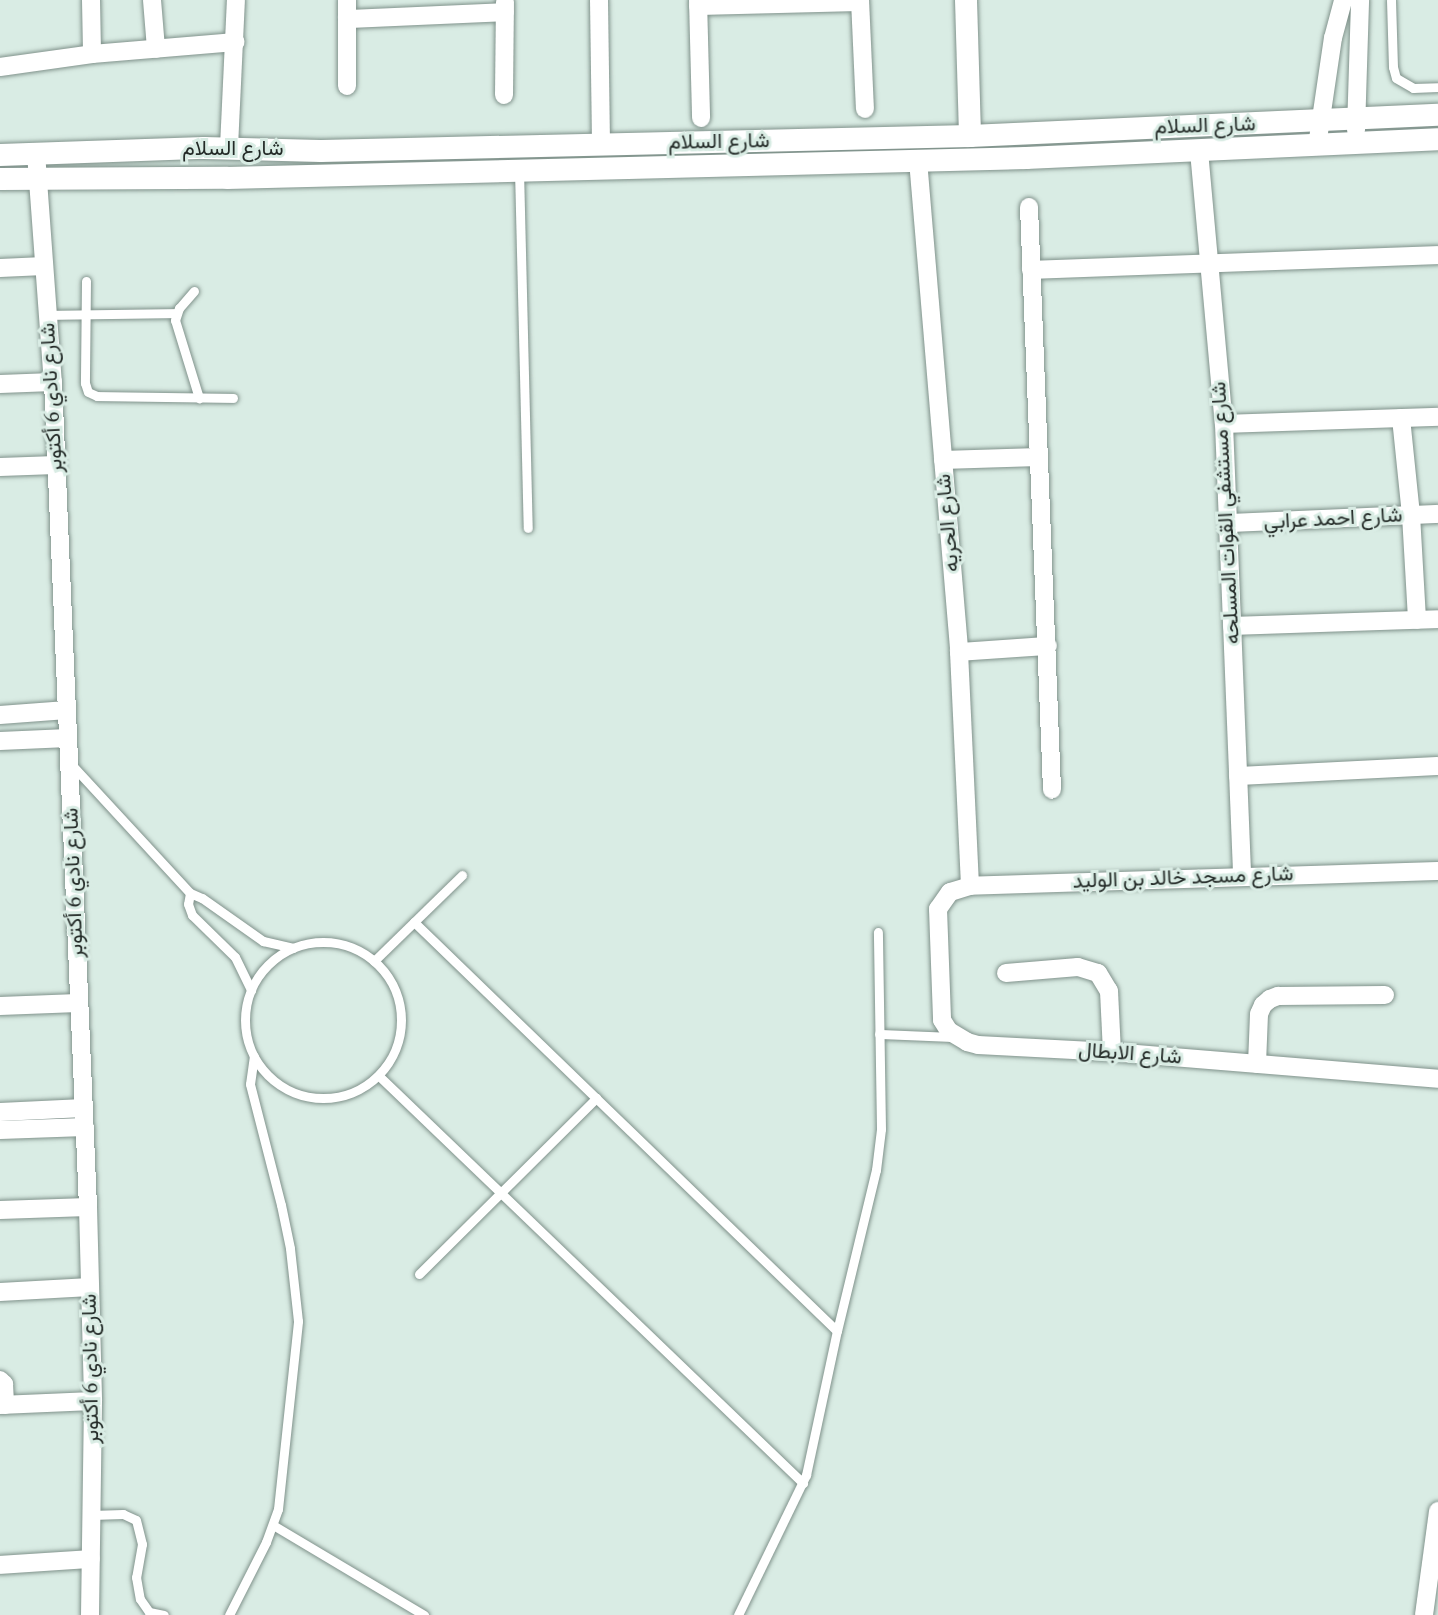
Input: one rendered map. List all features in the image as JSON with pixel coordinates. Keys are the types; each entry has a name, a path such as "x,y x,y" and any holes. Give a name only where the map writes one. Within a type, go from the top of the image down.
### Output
{"street":[{"path":"91,0 92,54"},
{"path":"152,0 156,49"},
{"path":"229,147 236,42 236,0"},
{"path":"347,0 347,86"},
{"path":"599,0 601,145"},
{"path":"966,0 970,136"},
{"path":"1317,146 1333,38 1343,0"},
{"path":"1355,144 1360,0"},
{"path":"701,118 698,3 860,1 865,109"},
{"path":"347,19 505,6 504,95"},
{"path":"0,67 92,54 236,42"},
{"name":"شارع السلام","path":"0,154 229,147 321,151 970,136 1438,115"},
{"name":"شارع السلام","path":"0,179 227,178 918,160 1438,140"},
{"name":"شارع مستشفي القوات المسلحه","path":"1199,150 1224,424 1242,876"},
{"path":"321,151 321,175"},
{"name":"شارع نادي 6 أكتوبر","path":"36,153 53,382 88,1207 93,1401 90,1615"},
{"name":"شارع الحريه","path":"918,160 958,652 970,886"},
{"path":"1029,207 1052,790"},
{"path":"1031,270 1438,255"},
{"path":"0,268 44,266"},
{"path":"0,384 53,382"},
{"path":"1224,424 1438,417"},
{"path":"1401,418 1411,515 1417,620"},
{"path":"943,460 1038,456"},
{"path":"0,467 56,465"},
{"name":"شارع احمد عرابي","path":"1228,523 1438,514"},
{"path":"1232,626 1438,619"},
{"path":"958,652 1048,646"},
{"path":"0,715 67,710"},
{"path":"0,741 68,738"},
{"path":"1238,776 1438,766"},
{"name":"شارع مسجد خالد بن الوليد","path":"957,1037 942,1020 938,909 950,892 970,886 1438,871"},
{"path":"1006,972 1078,967 1098,973 1109,991 1112,1052"},
{"path":"1257,1064 1259,1014 1263,1005 1270,999 1278,996 1385,995"},
{"path":"0,1006 78,1003"},
{"name":"شارع الابطال","path":"957,1037 978,1045 1112,1052 1438,1079"},
{"path":"0,1112 84,1117"},
{"path":"0,1130 84,1117"},
{"path":"0,1210 88,1207"},
{"path":"0,1292 90,1287"},
{"path":"0,1380 4,1384 3,1405 93,1401"},
{"path":"1424,1615 1433,1588 1438,1511"},
{"path":"0,1565 91,1559"}],"lane":[{"path":"1391,0 1393,68 1396,78 1413,88 1438,87"},
{"path":"519,170 528,528"},
{"path":"86,281 85,383 88,392 97,396 233,398"},
{"path":"194,291 177,313 176,328 199,398"},
{"path":"47,315 177,313"},
{"path":"69,762 190,893 202,898 263,941 293,948"},
{"path":"375,961 462,875"},
{"path":"190,893 188,904 192,915 235,957 251,990"},
{"path":"414,922 837,1331"},
{"path":"738,1615 803,1483 879,1149 878,932"},
{"path":"314,943 336,943 356,949 375,961 392,983 401,1011 400,1039 388,1065 379,1076 354,1092 340,1097 311,1098 297,1094 278,1083 261,1068 245,1030 247,1002 251,990 268,964 293,948 314,943"},
{"path":"879,1034 957,1037"},
{"path":"229,1615 273,1525 281,1492 298,1321 281,1205 250,1084 254,1056"},
{"path":"379,1076 803,1483"},
{"path":"419,1274 596,1098"},
{"path":"92,1515 123,1514 136,1520 142,1544 137,1590 147,1614 164,1615"},
{"path":"273,1525 424,1615"}]}
